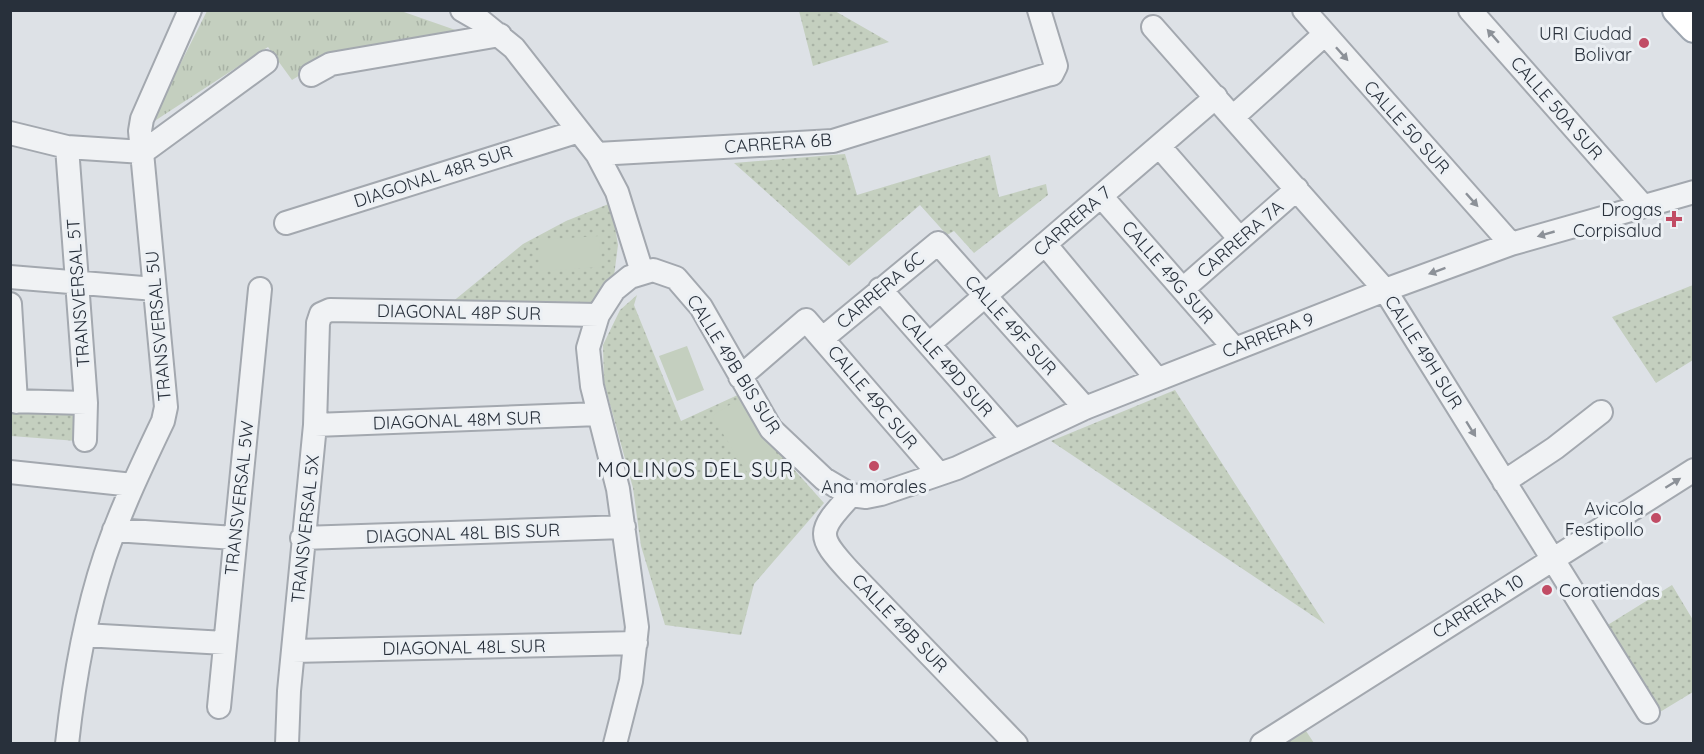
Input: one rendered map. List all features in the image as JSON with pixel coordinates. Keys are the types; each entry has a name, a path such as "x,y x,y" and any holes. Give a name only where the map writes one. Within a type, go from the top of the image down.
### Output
{"main road":[{"path":"1677,10 1694,28"}],"street":[{"name":"TRANSVERSAL 5U","path":"67,744 84,635 99,574 114,530 163,422 166,407 140,131 142,119 190,10"},
{"path":"462,10 500,35 514,48 597,154 617,192 642,272 630,277 615,290 598,315 591,332 588,366 612,457 637,627 631,681 615,744"},
{"name":"CARRERA 6B","path":"597,154 833,141 1047,75 1055,70 1039,10"},
{"name":"CALLE 50 SUR","path":"1304,10 1511,244"},
{"name":"CALLE 50A SUR","path":"1470,10 1643,206"},
{"name":"CALLE 49H SUR","path":"1154,27 1385,290 1648,712"},
{"path":"1233,117 1324,34"},
{"path":"310,75 331,64 500,35"},
{"path":"10,133 67,147 143,152 266,62"},
{"name":"CARRERA 7","path":"929,344 1215,98"},
{"name":"DIAGONAL 48R SUR","path":"286,223 579,131"},
{"path":"1159,146 1240,239"},
{"name":"TRANSVERSAL 5T","path":"67,147 86,403 85,440"},
{"name":"CARRERA 7A","path":"1183,289 1296,189"},
{"name":"CARRERA 9","path":"850,495 867,497 881,494 939,474 1085,408 1234,348 1511,244 1694,192"},
{"name":"CALLE 49G SUR","path":"1101,196 1234,348"},
{"name":"CARRERA 6C","path":"823,338 938,243"},
{"name":"CALLE 49F SUR","path":"938,243 1085,408"},
{"path":"1045,244 1157,379"},
{"name":"CALLE 49B BIS SUR","path":"642,272 664,272 676,278 690,292 758,409 784,444 824,479 850,495"},
{"path":"10,278 155,289"},
{"name":"TRANSVERSAL 5W","path":"219,707 260,289"},
{"name":"CALLE 49D SUR","path":"880,289 1014,441"},
{"path":"10,304 13,401 86,403"},
{"name":"DIAGONAL 48P SUR","path":"321,314 330,310 598,315"},
{"name":"TRANSVERSAL 5X","path":"287,744 302,538 315,425 318,323 321,314"},
{"name":"CALLE 49C SUR","path":"740,377 806,320 939,474"},
{"path":"1504,482 1555,448 1601,412"},
{"name":"DIAGONAL 48M SUR","path":"315,425 599,414"},
{"name":"CARRERA 10","path":"1262,744 1694,470"},
{"path":"10,472 133,485"},
{"name":"CALLE 49B SUR","path":"850,495 830,518 824,532 826,543 1016,744"},
{"name":"DIAGONAL 48L BIS SUR","path":"302,538 624,527"},
{"path":"114,530 235,538"},
{"path":"84,635 225,643"},
{"name":"DIAGONAL 48L SUR","path":"293,651 636,643"}],"green space":[{"path":"207,11 401,11 464,33 331,56 292,80 268,47 150,124"},
{"path":"799,11 835,11 889,42 813,66"},
{"path":"845,154 857,195 990,155 999,197 1046,184 1048,195 974,253 954,231 947,235 920,205 849,266 734,163"},
{"path":"611,203 618,245 614,276 588,306 451,303 523,244 566,221"},
{"path":"599,236 601,267 540,271 539,240"},
{"path":"1693,285 1693,360 1656,383 1612,317"},
{"path":"637,295 634,305 681,421 742,393 781,455 824,503 754,584 741,635 665,625 641,546 633,488 604,382 603,345 620,310"},
{"path":"687,346 704,390 677,401 659,356"},
{"path":"1175,390 1312,604 1325,624 1051,441"},
{"path":"742,397 778,456 748,474 712,416"},
{"path":"11,406 76,409 77,441 11,436"},
{"path":"1672,585 1693,620 1693,692 1660,712 1606,626"},
{"path":"1306,731 1314,743 1286,743"}],"place":[{"name":"URI Ciudad Bolivar","path":"1644,43"},
{"name":"Drogas Corpisalud","path":"1674,219"},
{"name":"Ana morales","path":"874,466"},
{"name":"Avicola Festipollo","path":"1656,518"},
{"name":"Coratiendas","path":"1547,590"}],"district":[{"name":"MOLINOS DEL SUR","path":"696,469"}]}
